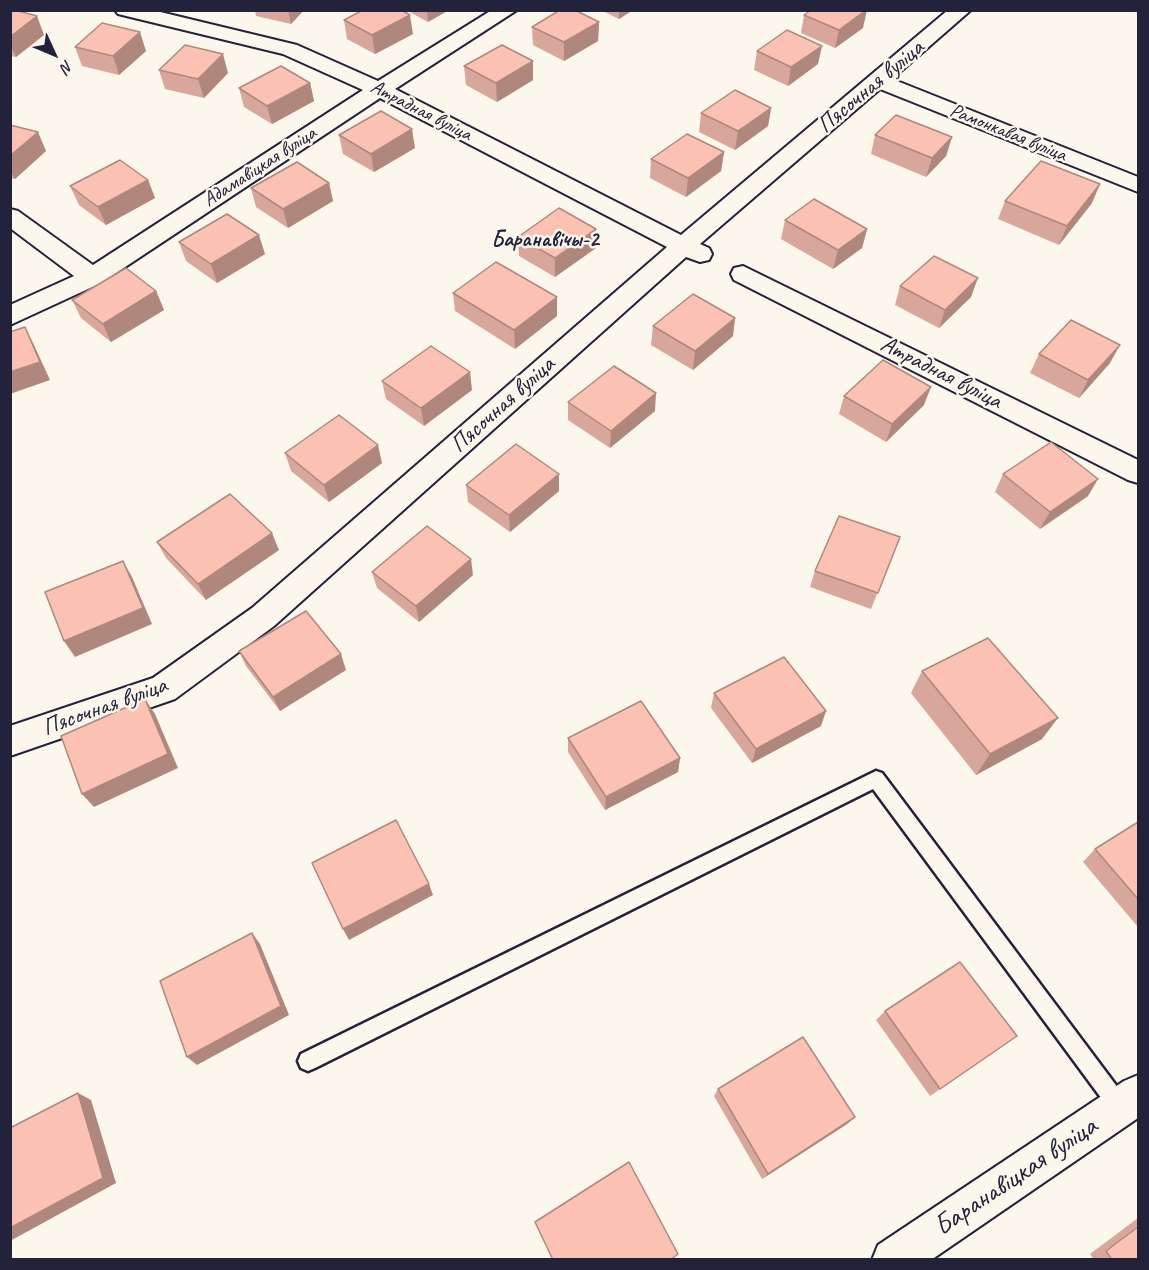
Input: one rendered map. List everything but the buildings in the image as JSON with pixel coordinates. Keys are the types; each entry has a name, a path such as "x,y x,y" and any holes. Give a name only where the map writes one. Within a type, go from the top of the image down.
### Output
{"street":[{"name":"Атрадная вуліца","path":"125,10 290,49 379,89 692,250"},
{"name":"Адамавіцкая вуліца","path":"10,316 92,277 379,89 507,10"},
{"name":"Пясочная вуліца","path":"10,741 164,689 263,617 692,250 878,81 961,10"},
{"name":"Рамонкавая вуліца","path":"878,81 1138,185"},
{"path":"10,216 92,277"},
{"name":"Атрадная вуліца","path":"743,274 1138,472"},
{"name":"Баранавіцкая вуліца","path":"893,1260 1129,1101"}],"lane":[{"path":"308,1061 876,779 1129,1101"}],"district":[{"name":"Баранавічы-2","path":"545,240"}]}
